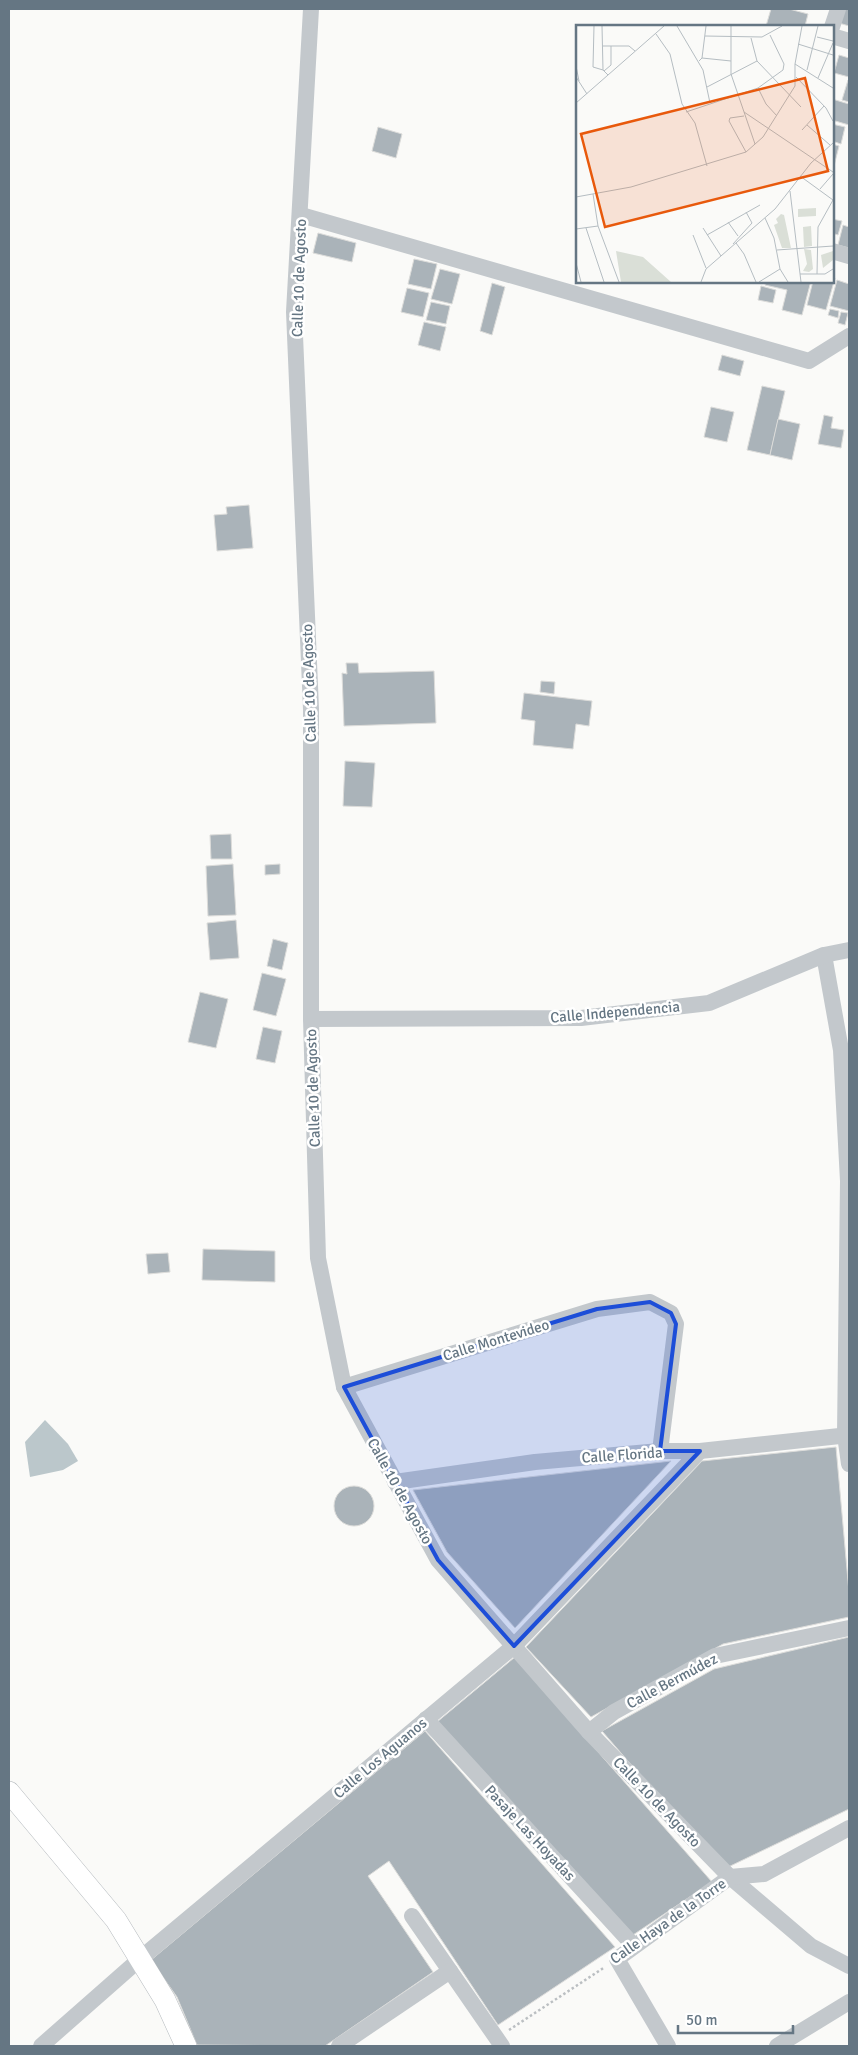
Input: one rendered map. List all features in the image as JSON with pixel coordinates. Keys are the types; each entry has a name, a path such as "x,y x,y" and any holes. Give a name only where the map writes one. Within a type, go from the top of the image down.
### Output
{"main road":[{"path":"12,1802 116,1920 165,2000 186,2046"}],"street":[{"name":"Calle 10 de Agosto","path":"311,9 301,215 294,312 311,709 311,1019 318,1258 344,1387 438,1560 589,1732 730,1877 811,1946 849,1966"},
{"path":"833,25 838,9"},
{"path":"833,36 849,41"},
{"path":"301,215 809,361 849,336"},
{"path":"833,251 849,256"},
{"name":"Calle Independencia","path":"311,1019 581,1018 709,1003 824,955 849,950"},
{"path":"824,955 841,1050 849,1181 847,1435 849,1464"},
{"name":"Calle Montevideo","path":"344,1387 597,1309 650,1302 671,1313 676,1324 660,1451"},
{"name":"Calle Florida","path":"395,1482 535,1462 660,1451 700,1451 847,1435"},
{"name":"Calle Los Aguanos","path":"41,2046 141,1958 514,1646 700,1451"},
{"name":"Calle Bermúdez","path":"589,1732 614,1712 715,1656 849,1628"},
{"name":"Pasaje Las Hoyadas","path":"426,1720 634,1946"},
{"name":"Calle Haya de la Torre","path":"616,1959 730,1877 764,1874 849,1828"},
{"path":"412,1916 500,2042"},
{"path":"616,1959 668,2046"},
{"path":"339,2046 450,1971"},
{"path":"777,2046 849,2002"}],"path":[{"name":"Calle Haya de la Torre","path":"500,2042 616,1959"}],"highlighted area":[{"path":"650,1302 671,1313 676,1324 660,1451 700,1451 514,1646 438,1560 344,1387 597,1309"}],"shaded area":[{"path":"45,1420 68,1444 78,1461 63,1470 30,1477 25,1442"}],"building":[{"path":"771,9 789,9 808,14 805,25 766,25"},
{"path":"843,9 849,9 849,26 839,23"},
{"path":"839,55 849,58 849,77 834,73"},
{"path":"849,80 849,102 842,100"},
{"path":"833,99 849,104 849,125 833,120"},
{"path":"833,124 845,127 841,144 833,141"},
{"path":"378,127 402,134 396,158 372,151"},
{"path":"833,144 839,146 833,170"},
{"path":"833,219 842,221 838,235 833,233"},
{"path":"843,225 849,227 849,248 838,245"},
{"path":"318,233 356,243 352,262 313,253"},
{"path":"414,259 437,264 431,289 408,284"},
{"path":"440,269 460,274 452,304 431,299"},
{"path":"833,277 835,278 826,310 807,305 813,282 833,282"},
{"path":"837,280 849,284 849,311 830,306"},
{"path":"766,282 811,282 802,315 782,310 787,290 765,285"},
{"path":"492,283 505,287 492,335 480,331"},
{"path":"761,286 776,290 773,303 758,300"},
{"path":"407,288 429,293 423,317 401,312"},
{"path":"431,302 450,306 446,324 426,320"},
{"path":"830,309 839,311 838,318 828,315"},
{"path":"841,312 848,313 845,325 838,323"},
{"path":"424,322 446,327 440,351 418,345"},
{"path":"722,355 744,361 740,376 718,370"},
{"path":"762,386 785,391 770,455 747,450"},
{"path":"711,407 734,412 727,442 704,437"},
{"path":"824,415 833,417 831,428 844,430 841,448 818,444"},
{"path":"778,419 800,424 792,460 770,455"},
{"path":"249,505 253,548 217,551 214,515 227,514 226,507"},
{"path":"346,663 358,663 359,673 434,671 436,723 344,726 342,673 347,674"},
{"path":"541,681 555,682 554,694 540,692"},
{"path":"524,693 592,701 589,726 576,724 573,749 533,745 535,721 521,719"},
{"path":"345,761 375,763 372,807 343,806"},
{"path":"231,834 232,859 211,859 210,835"},
{"path":"233,864 236,915 208,916 206,866"},
{"path":"280,864 280,874 265,875 265,865"},
{"path":"236,920 239,958 210,960 207,923"},
{"path":"273,939 288,943 282,970 267,966"},
{"path":"262,973 286,979 276,1016 253,1010"},
{"path":"200,992 228,999 216,1048 188,1042"},
{"path":"263,1027 282,1031 275,1063 256,1059"},
{"path":"203,1249 275,1251 275,1282 202,1280"},
{"path":"168,1253 170,1272 148,1274 146,1254"},
{"path":"836,1447 849,1592 849,1617 723,1644 591,1717 526,1647 702,1461"},
{"path":"671,1461 515,1628 447,1552 413,1490"},
{"path":"358,1486 365,1489 371,1495 374,1506 373,1514 365,1523 358,1526 350,1526 343,1523 335,1514 334,1502 337,1495 346,1487"},
{"path":"849,1637 849,1809 722,1870 602,1731 714,1669"},
{"path":"515,1657 712,1882 627,1939 437,1722"},
{"path":"425,1731 615,1947 498,2025 389,1861 368,1876 433,1972 325,2046 197,2045 177,1997 151,1960"}]}
